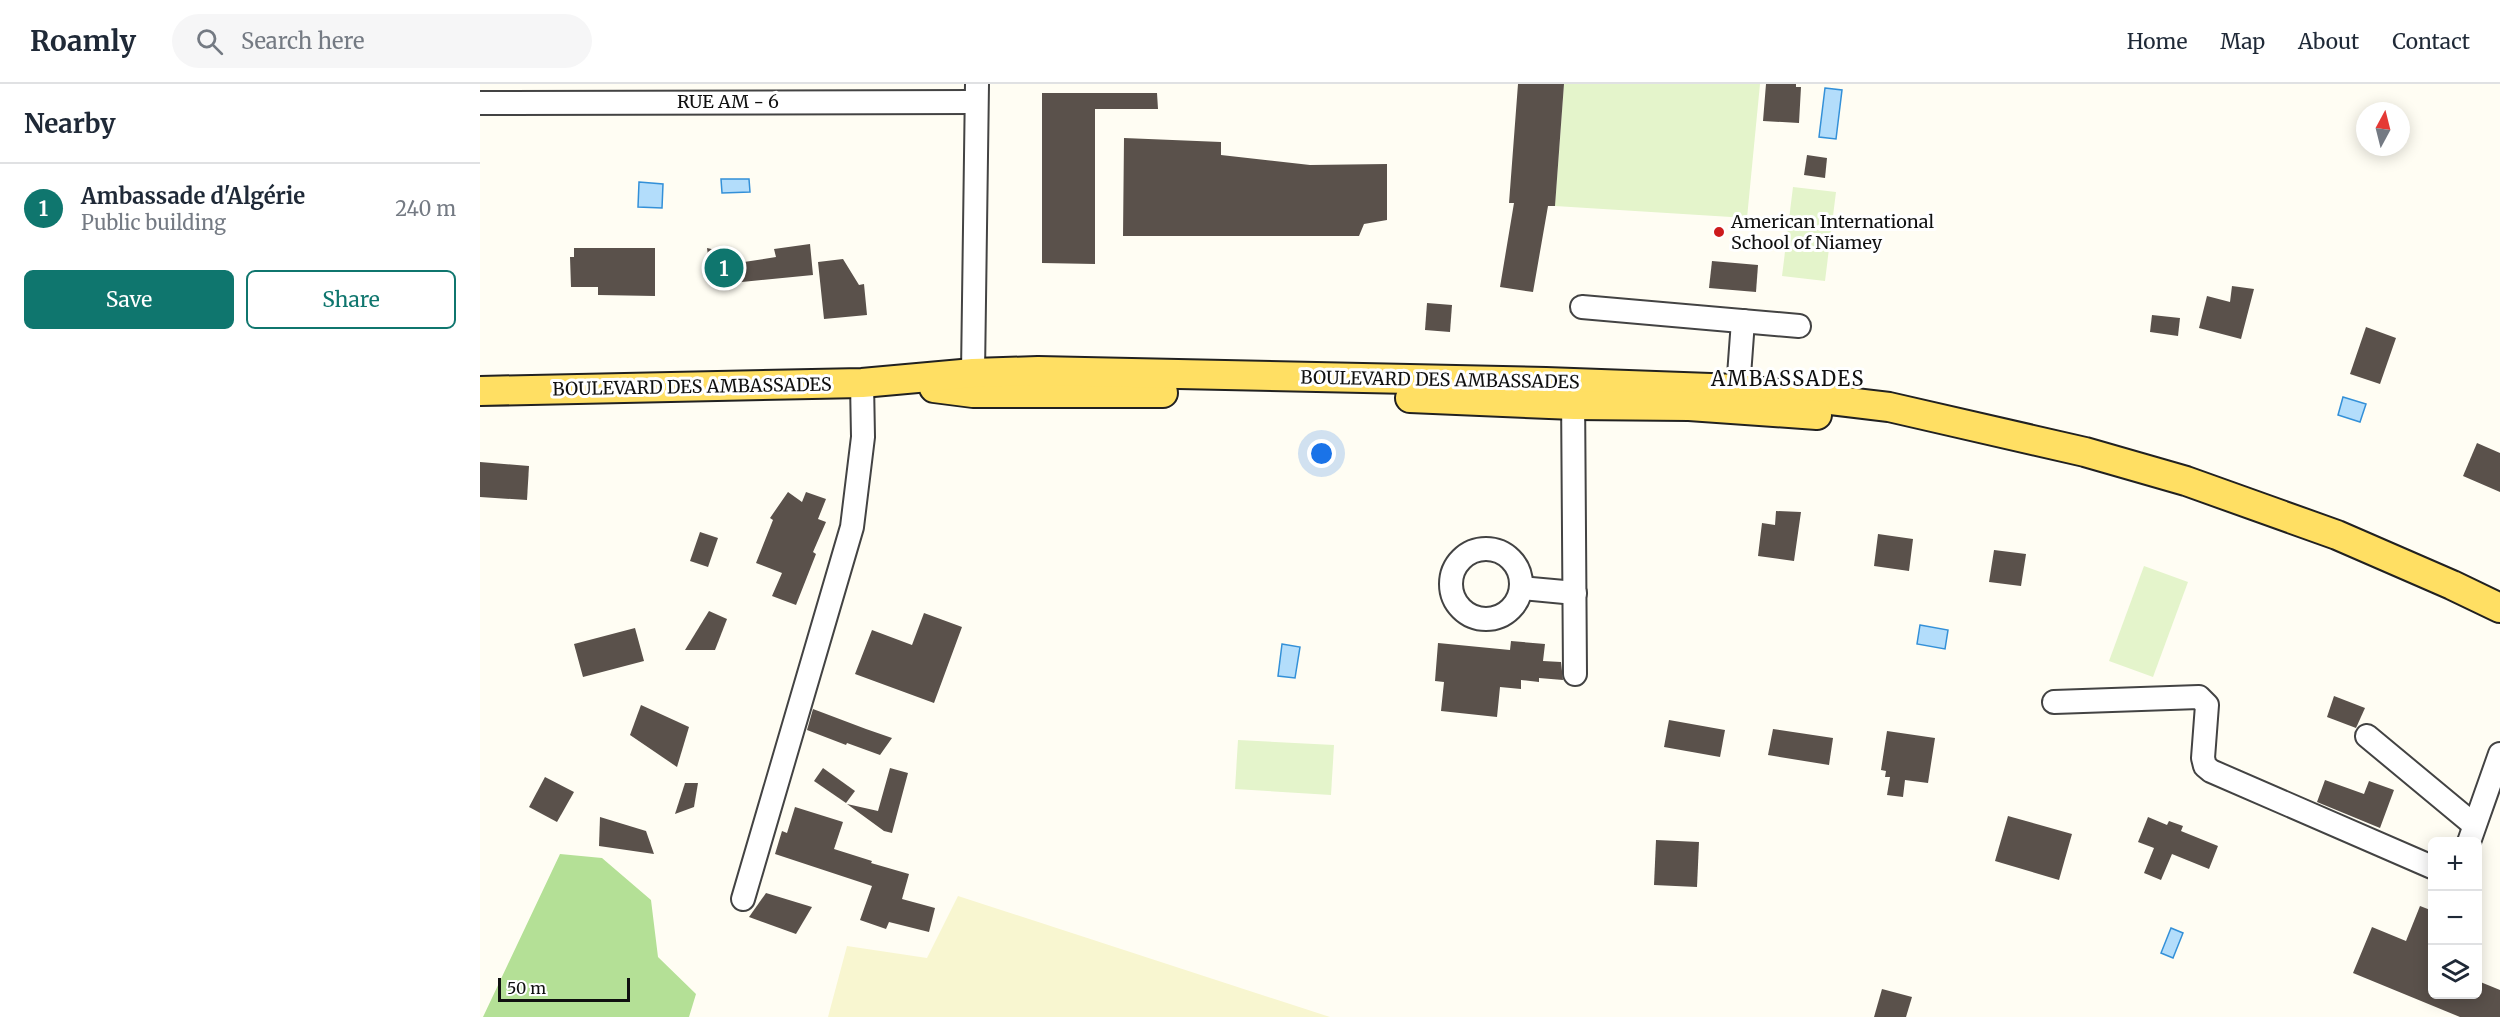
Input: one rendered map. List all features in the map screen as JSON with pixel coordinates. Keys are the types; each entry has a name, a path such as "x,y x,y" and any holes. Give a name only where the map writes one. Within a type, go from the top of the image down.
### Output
{"main road":[{"name":"BOULEVARD DES AMBASSADES","path":"480,391 862,383 973,373 1050,371 1573,394 1689,406 1974,426"},
{"name":"BOULEVARD DES AMBASSADES","path":"904,379 939,389 973,393 1573,394 1738,389 1889,407 2085,452 2186,481 2337,536 2500,608"}],"street":[{"name":"RUE AM - 6","path":"480,103 976,93"},
{"path":"973,373 976,93"},
{"path":"1582,307 1799,326"},
{"path":"1738,389 1743,321"},
{"path":"743,899 852,527 863,437 862,383"},
{"path":"1573,394 1575,674"},
{"path":"1522,588 1575,593"},
{"path":"2054,702 2199,697 2207,705 2203,758 2205,766 2211,771 2428,865"},
{"path":"2367,736 2471,833 2500,754"}],"shaded area":[{"path":"958,896 1330,1017 828,1017 847,946 927,958"}],"green space":[{"path":"1564,84 1760,84 1747,218 1555,206"},
{"path":"1793,187 1836,192 1825,281 1782,276"},
{"path":"2144,566 2188,582 2153,677 2109,661"},
{"path":"1238,740 1334,745 1331,795 1235,789"},
{"path":"560,854 602,858 651,900 658,957 696,994 689,1017 483,1017"}],"water":[{"path":"1825,88 1842,90 1836,139 1819,137"},
{"path":"721,179 749,179 750,192 722,193"},
{"path":"639,182 663,184 662,208 638,207"},
{"path":"2343,397 2366,404 2360,422 2338,415"},
{"path":"1920,625 1948,630 1945,649 1917,644"},
{"path":"1282,644 1300,647 1295,678 1278,676"},
{"path":"2171,928 2183,933 2173,958 2161,953"}],"building":[{"path":"1518,84 1564,84 1555,206 1548,206 1533,292 1500,287 1514,203 1509,203"},
{"path":"1766,84 1796,84 1796,87 1801,87 1799,123 1763,121"},
{"path":"1042,93 1157,93 1158,109 1095,109 1095,264 1042,263"},
{"path":"1124,138 1221,142 1221,155 1310,165 1387,164 1387,220 1364,224 1359,236 1123,236"},
{"path":"1807,155 1827,158 1825,178 1804,175"},
{"path":"810,244 813,275 712,285 707,248 742,256 744,262 776,257 774,249"},
{"path":"574,248 655,248 655,296 598,295 598,287 571,287 570,257 574,257"},
{"path":"843,259 859,285 864,284 867,315 824,319 818,262"},
{"path":"1712,261 1758,265 1756,292 1709,288"},
{"path":"2232,286 2254,289 2241,339 2199,328 2207,296 2230,302"},
{"path":"1427,303 1452,305 1450,332 1425,330"},
{"path":"2152,315 2180,318 2178,336 2150,332"},
{"path":"2366,327 2396,338 2380,384 2350,374"},
{"path":"2477,443 2500,453 2500,492 2463,476"},
{"path":"480,462 529,466 527,500 480,497"},
{"path":"788,492 802,502 806,492 826,499 818,519 826,522 813,552 816,554 796,605 772,596 782,573 756,563 773,520 770,518"},
{"path":"1776,511 1801,512 1794,561 1758,556 1762,523 1775,525"},
{"path":"700,532 718,538 708,567 690,561"},
{"path":"1878,534 1913,539 1909,571 1874,566"},
{"path":"1994,550 2026,554 2021,586 1989,582"},
{"path":"709,611 727,619 715,650 685,650"},
{"path":"924,613 962,627 934,703 855,674 872,630 912,645"},
{"path":"635,628 644,661 583,677 574,644"},
{"path":"1511,641 1545,644 1543,661 1561,662 1563,680 1539,678 1539,682 1521,680 1521,689 1500,687 1497,717 1441,711 1444,682 1435,681 1438,643 1510,650"},
{"path":"2334,696 2365,708 2356,728 2327,717"},
{"path":"641,705 689,727 677,767 630,735"},
{"path":"813,709 892,738 880,755 847,743 846,745 807,730"},
{"path":"1669,720 1725,730 1720,757 1664,747"},
{"path":"1773,729 1833,738 1829,765 1768,755"},
{"path":"1887,731 1935,738 1928,783 1905,780 1903,797 1887,795 1890,777 1885,777 1886,771 1881,770"},
{"path":"823,768 855,791 846,803 814,781"},
{"path":"890,768 908,773 892,833 884,831 847,804 878,811"},
{"path":"545,777 574,792 557,822 529,807"},
{"path":"2325,780 2364,794 2369,781 2394,790 2380,828 2317,802"},
{"path":"685,783 698,783 694,807 675,814"},
{"path":"795,807 843,822 834,849 909,874 902,899 935,908 929,932 889,922 886,929 860,920 872,886 775,854 782,831 787,833"},
{"path":"2008,816 2072,834 2059,880 1995,861"},
{"path":"600,817 646,831 654,854 599,846"},
{"path":"2148,817 2167,825 2169,821 2183,826 2181,831 2218,846 2209,869 2172,854 2161,880 2144,873 2154,848 2138,842"},
{"path":"1656,840 1699,842 1697,887 1654,885"},
{"path":"766,893 812,907 796,934 749,917"},
{"path":"2420,906 2428,909 2428,999 2482,999 2482,983 2500,990 2500,1017 2460,1017 2353,973 2372,927 2406,941"},
{"path":"1882,989 1912,997 1906,1017 1874,1017"}],"place":[{"name":"American International School of Niamey","path":"1719,232"},
{"name":"Ambassade d'Algérie","path":"724,268"}],"district":[{"name":"AMBASSADES","path":"1788,379"}]}
